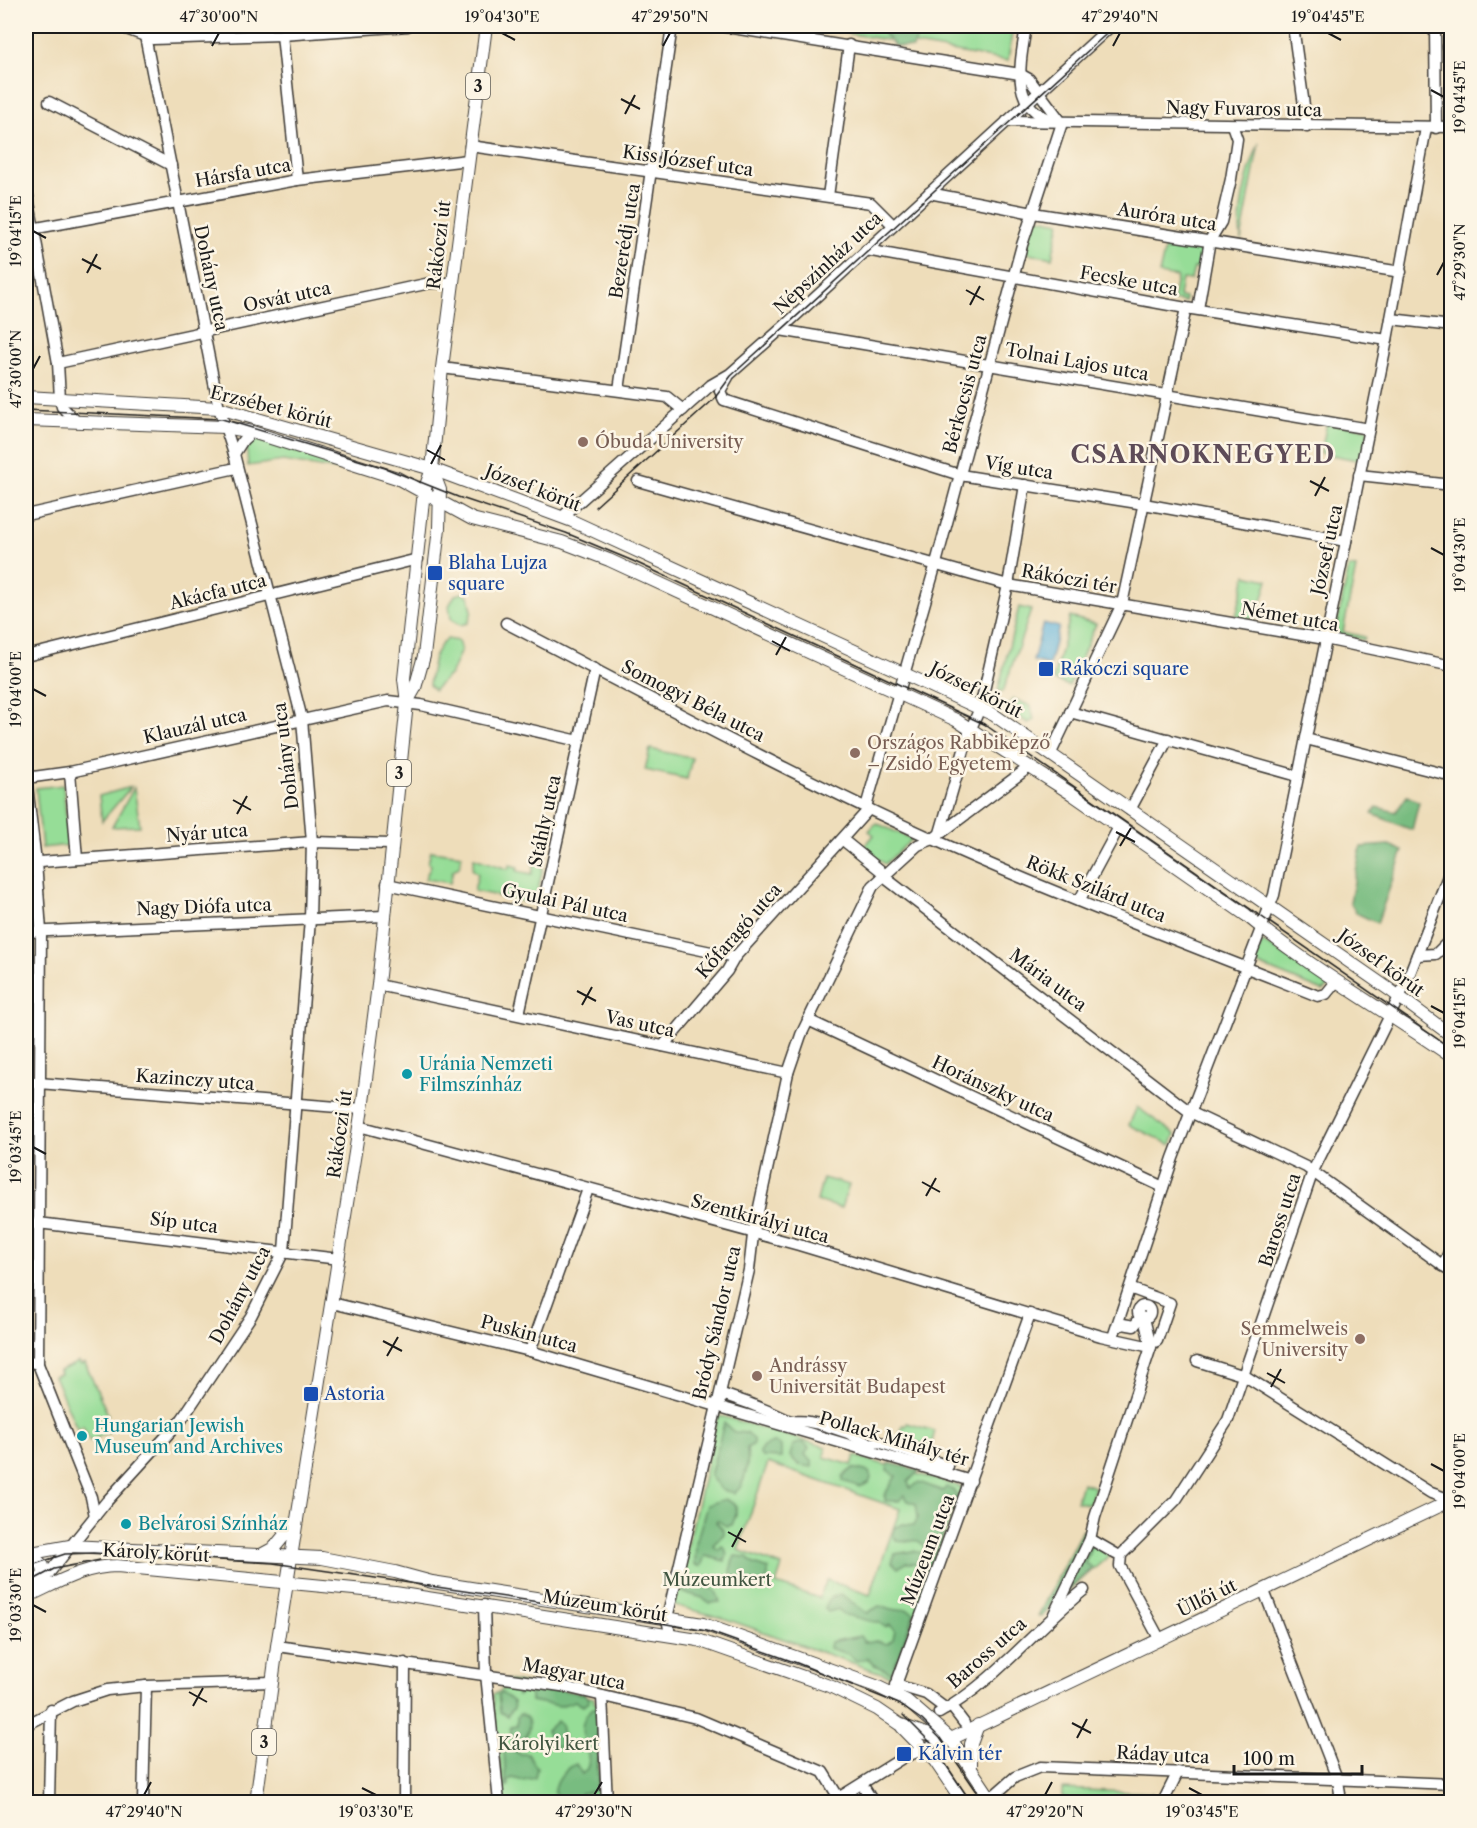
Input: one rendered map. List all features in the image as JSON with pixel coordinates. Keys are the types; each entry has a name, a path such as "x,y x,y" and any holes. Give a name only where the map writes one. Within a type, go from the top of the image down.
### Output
{"main road":[{"name":"Rákóczi út","path":"407,703 415,688 424,656 432,469 442,368 486,26"},
{"name":"Erzsébet körút","path":"26,397 219,408 432,469"},
{"name":"Erzsébet körút","path":"26,420 225,427 252,432 397,478 432,497"},
{"name":"Rákóczi út","path":"290,1569 362,1109 378,985 407,703 404,680 418,559 432,497 440,490 432,469"},
{"name":"József körút","path":"432,469 562,517 980,708 1051,753 1452,1036"},
{"name":"József körút","path":"432,497 472,519 562,542 609,560 899,692 970,729 1119,827 1262,928 1335,983 1452,1057"},
{"name":"Üllői út","path":"951,1739 1451,1500"},
{"path":"260,1555 274,1548 299,1518"},
{"name":"Károly körút","path":"26,1555 70,1546 260,1555 290,1569"},
{"path":"26,1555 44,1566 44,1574 27,1597"},
{"name":"Múzeum körút","path":"290,1569 322,1558 395,1572 432,1582 667,1618 722,1629 897,1690"},
{"name":"Károly körút","path":"27,1597 76,1574 104,1566 290,1569"},
{"name":"Múzeum körút","path":"290,1569 716,1645 806,1677 867,1704 899,1724"},
{"name":"3","path":"256,1803 290,1569"},
{"path":"897,1690 942,1712 950,1728 978,1725 971,1744 971,1766"},
{"path":"942,1712 951,1739 992,1800"},
{"path":"899,1724 927,1735 951,1739"},
{"path":"899,1724 944,1774 963,1803"}],"street":[{"path":"118,26 144,31 153,39 282,35 408,26"},
{"name":"Bezerédj utca","path":"619,390 672,26"},
{"path":"720,26 1020,74 1029,79 1062,123"},
{"path":"1026,26 1020,74 1026,103"},
{"name":"Népszínház utca","path":"562,517 683,410 711,386 730,374 780,330 1111,26"},
{"path":"1293,26 1307,127"},
{"name":"József utca","path":"1115,1332 1190,1112 1270,908 1431,128 1435,26"},
{"name":"Dohány utca","path":"70,1546 118,1489 121,1480 136,1462 147,1456 182,1419 228,1352 284,1251 309,919 312,843 302,719 234,454 219,408 144,31"},
{"path":"282,35 297,180"},
{"path":"828,196 849,45"},
{"path":"997,70 1010,63 1023,50"},
{"path":"49,102 171,165"},
{"name":"Nagy Fuvaros utca","path":"1026,103 1047,119 1062,123"},
{"name":"Nagy Fuvaros utca","path":"1007,121 1307,127 1452,127"},
{"name":"Bérkocsis utca","path":"867,808 991,364 1013,276 1062,123"},
{"path":"1122,604 1168,394 1210,240 1221,222 1237,140 1232,125"},
{"name":"Kiss József utca","path":"470,146 871,203 893,225"},
{"name":"Hársfa utca","path":"30,230 297,180 468,160"},
{"path":"26,186 30,230 58,363 60,399 62,407 76,420"},
{"name":"Auróra utca","path":"928,193 1033,213 1401,272"},
{"name":"Fecske utca","path":"866,250 1387,340"},
{"name":"Osvát utca","path":"58,363 430,282 453,284"},
{"path":"1391,319 1452,326"},
{"name":"Tolnai Lajos utca","path":"780,330 1369,429"},
{"path":"442,368 667,397 683,410"},
{"name":"Víg utca","path":"730,374 720,391 724,400 960,475 1144,504 1346,541"},
{"name":"Erzsébet körút","path":"234,454 243,440 252,432"},
{"path":"26,515 236,468"},
{"path":"1359,475 1452,485"},
{"path":"638,481 935,567 1008,585 1025,485"},
{"name":"Akácfa utca","path":"26,656 418,559"},
{"name":"Rákóczi tér","path":"936,836 970,729 980,708 1008,585 1122,604 1051,753"},
{"name":"Német utca","path":"1122,604 1325,639 1452,666"},
{"name":"Somogyi Béla utca","path":"506,623 867,808 936,836"},
{"name":"Stáhly utca","path":"519,1014 595,669"},
{"name":"Klauzál utca","path":"26,778 70,772 388,700 579,741"},
{"path":"1070,712 1298,776"},
{"path":"1130,810 1168,739"},
{"path":"1306,739 1452,776"},
{"name":"Bródy Sándor utca","path":"667,1618 749,1270 753,1235 788,1073 808,1020 873,886 918,845 936,836 1028,768"},
{"path":"70,772 77,859"},
{"path":"26,778 31,862 41,931 38,1364 91,1497 95,1516"},
{"name":"Kőfaragó utca","path":"663,1046 728,971 735,957 843,840 867,808"},
{"path":"1079,901 1119,827"},
{"name":"Rökk Szilárd utca","path":"936,836 1079,901 1248,968"},
{"name":"Mária utca","path":"843,840 880,870 884,877 1190,1112 1313,1172"},
{"name":"Nyár utca","path":"31,862 312,843 391,844"},
{"name":"Baross utca","path":"1160,1640 1120,1566 1119,1559 1125,1549 1171,1506 1209,1452 1228,1420 1245,1376 1313,1172 1399,998 1448,884 1452,866"},
{"name":"Gyulai Pál utca","path":"387,884 735,957"},
{"name":"Nagy Diófa utca","path":"26,932 384,916"},
{"path":"1417,955 1436,954 1452,938"},
{"path":"1248,968 1318,996 1326,994 1335,983"},
{"name":"Vas utca","path":"378,985 788,1073"},
{"name":"Horánszky utca","path":"808,1020 1163,1187"},
{"name":"Kazinczy utca","path":"26,1082 362,1109"},
{"name":"Szentkirályi utca","path":"359,1126 753,1235 799,1245 1030,1314 1115,1332 1150,1346"},
{"path":"1313,1172 1447,1269 1452,1245"},
{"path":"530,1351 588,1189"},
{"name":"Síp utca","path":"26,1225 39,1223 339,1259"},
{"path":"1131,1286 1142,1314 1150,1346"},
{"name":"Baross utca","path":"1054,1614 1090,1539 1150,1346 1156,1341 1170,1302 1131,1286"},
{"name":"Puskin utca","path":"332,1303 530,1351 716,1404"},
{"name":"Múzeum utca","path":"897,1690 1030,1314"},
{"path":"1115,1332 1123,1324 1134,1326 1142,1314"},
{"path":"26,1361 38,1364"},
{"path":"1197,1361 1245,1376 1431,1494 1451,1500"},
{"name":"Pollack Mihály tér","path":"716,1404 971,1481"},
{"path":"91,1497 99,1501 107,1501"},
{"path":"1090,1539 1116,1554"},
{"path":"27,1597 54,1569 70,1546"},
{"name":"Baross utca","path":"942,1712 982,1682 1054,1614 1084,1590"},
{"path":"1264,1591 1338,1781 1340,1793 1337,1803"},
{"path":"484,1605 486,1674 499,1803"},
{"path":"667,1618 670,1635"},
{"name":"Magyar utca","path":"277,1646 486,1674 602,1696 696,1718 823,1772 835,1800"},
{"path":"404,1803 405,1664"},
{"path":"26,1725 51,1710 107,1690 146,1686 272,1682"},
{"path":"143,1803 146,1686"},
{"path":"897,1690 926,1694 942,1712 964,1723"},
{"path":"602,1696 607,1803"},
{"path":"49,1803 51,1710"},
{"path":"835,1800 904,1757 951,1739"},
{"name":"Ráday utca","path":"992,1800 1015,1776 1040,1767 1452,1784"},
{"path":"1163,1803 1178,1773"},
{"path":"862,1784 873,1803"}],"green space":[{"path":"829,26 1013,26 1008,61 829,30"},
{"path":"887,26 921,26 913,48 895,46 884,34"},
{"path":"1259,143 1241,240 1240,215 1244,190"},
{"path":"1034,217 1060,222 1052,258 1024,252"},
{"path":"1167,239 1208,246 1203,270 1194,268 1191,280 1182,279 1179,297 1185,298 1185,302 1173,300 1177,277 1159,274"},
{"path":"1327,422 1369,429 1362,461 1321,453"},
{"path":"252,436 346,465 338,470 283,461 248,466 246,440"},
{"path":"1349,567 1356,568 1343,632 1365,637 1364,640 1335,634"},
{"path":"1246,575 1268,580 1257,619 1236,616"},
{"path":"463,593 469,596 472,611 468,623 460,625 451,619 449,606 455,595"},
{"path":"1019,607 1031,610 1003,692 998,690"},
{"path":"1070,617 1096,624 1069,686 1053,680"},
{"path":"447,639 458,641 461,650 451,673 434,690 429,685 432,666 442,643"},
{"path":"1014,699 1031,706 1034,720 1028,723 1005,709"},
{"path":"650,749 692,758 687,779 645,770"},
{"path":"63,785 69,845 42,848 36,788"},
{"path":"131,787 102,821 99,796"},
{"path":"134,788 140,826 112,827"},
{"path":"1407,796 1419,802 1412,830 1372,814 1377,807 1396,812"},
{"path":"876,823 912,839 885,864 863,848 874,835 869,831"},
{"path":"1389,845 1403,851 1377,923 1356,913 1350,902 1361,847"},
{"path":"431,851 462,855 459,867 453,870 450,883 425,879 431,865 428,863"},
{"path":"536,856 545,858 535,904 474,891 478,874 472,869 474,858 508,869 510,865 518,867 517,871 532,874"},
{"path":"1262,942 1332,982 1323,991 1254,963"},
{"path":"1137,1107 1175,1134 1171,1145 1129,1125"},
{"path":"823,1178 849,1185 841,1208 817,1201"},
{"path":"79,1362 81,1365 85,1363 108,1415 102,1418 109,1432 90,1441 83,1426 77,1429 54,1376 60,1374 59,1371"},
{"name":"Múzeumkert","path":"718,1415 826,1447 824,1457 852,1465 855,1456 962,1487 893,1677 726,1619 674,1605","holes":["768,1463 900,1509 870,1595 827,1580 819,1598 776,1584 782,1566 738,1550"]},
{"path":"724,1423 734,1432 746,1433 754,1439 754,1444 747,1448 748,1460 742,1484 735,1493 722,1490 710,1476"},
{"path":"907,1423 935,1431 931,1446 899,1437 903,1425 906,1426"},
{"path":"775,1442 781,1446 781,1458 762,1457 759,1453 763,1447"},
{"path":"803,1442 809,1448 805,1455 812,1461 812,1467 799,1465 790,1456 793,1445"},
{"path":"889,1463 920,1470 908,1482 910,1488 919,1482 943,1491 946,1487 953,1489 957,1496 948,1508 949,1519 940,1531 942,1536 929,1568 925,1568 923,1560 919,1563 906,1563 898,1568 892,1562 895,1554 913,1551 922,1553 925,1547 919,1541 897,1541 893,1535 895,1528 903,1524 914,1525 918,1517 916,1504 908,1501 904,1495 899,1501 885,1501 885,1494 896,1476 887,1470"},
{"path":"853,1468 869,1472 871,1478 869,1483 860,1487 843,1481 843,1476"},
{"path":"1082,1483 1095,1487 1089,1505 1077,1501"},
{"path":"725,1499 736,1505 736,1515 732,1525 726,1526 717,1520 724,1534 713,1545 718,1550 722,1546 725,1548 727,1555 725,1561 705,1556 701,1566 698,1566 695,1564 696,1543 707,1505"},
{"path":"1082,1530 1089,1538 1091,1546 1085,1562 1093,1568 1068,1590 1062,1590 1042,1617 1038,1616"},
{"path":"1090,1542 1110,1555 1068,1591"},
{"path":"735,1556 747,1557 754,1564 768,1569 768,1577 760,1587 749,1590 735,1580 731,1567"},
{"path":"684,1576 691,1576 716,1591 720,1602 710,1603 703,1598 682,1592 680,1590"},
{"path":"842,1595 867,1613 879,1606 897,1610 906,1609 914,1613 892,1673 874,1665 867,1658 857,1661 848,1654 829,1648 830,1642 860,1636 864,1642 877,1641 887,1644 893,1639 895,1630 890,1625 885,1627 878,1622 843,1615 838,1609 828,1612 825,1609 830,1598"},
{"path":"505,1680 585,1694 589,1701 583,1706 575,1701 560,1706 531,1701 531,1694 524,1692 518,1696 515,1690 504,1689"},
{"name":"Károlyi kert","path":"506,1681 594,1698 594,1702 598,1704 600,1802 504,1802 493,1695 502,1690"},
{"path":"502,1693 513,1702 514,1708 507,1716 500,1712 498,1695"},
{"path":"593,1708 597,1708 598,1788 591,1792 581,1793 577,1802 564,1802 554,1793 556,1784 572,1766 576,1764 582,1774 587,1767 589,1760 582,1725 585,1716"},
{"path":"520,1714 526,1717 529,1727 519,1744 512,1741 510,1726 517,1725 517,1717"},
{"path":"557,1721 561,1724 564,1741 561,1747 554,1746 546,1731"},
{"path":"508,1747 520,1754 528,1754 537,1768 535,1778 523,1781 513,1778 508,1780 509,1785 506,1787 504,1749"},
{"path":"1062,1789 1152,1793 1148,1802 1074,1802 1062,1797"}],"water":[{"path":"1043,623 1059,627 1049,665 1033,661"}],"tram line":[{"path":"595,507 714,399 731,376 1115,26"},
{"path":"26,410 222,419 385,468 458,497 566,533 633,561 984,724 1452,1049"},
{"path":"26,1567 65,1554 93,1553 273,1563 539,1602 707,1631 797,1663 899,1704 922,1720 940,1738 984,1802"},
{"path":"26,1584 54,1569 100,1560"},
{"path":"903,1715 933,1745 971,1802"}],"place":[{"name":"Óbuda University","path":"583,442"},
{"name":"Blaha Lujza square","path":"435,573"},
{"name":"Rákóczi square","path":"1046,669"},
{"name":"Országos Rabbiképző – Zsidó Egyetem","path":"855,753"},
{"name":"Uránia Nemzeti Filmszínház","path":"407,1074"},
{"name":"Semmelweis University","path":"1360,1339"},
{"name":"Andrássy Universität Budapest","path":"757,1376"},
{"name":"Astoria","path":"311,1394"},
{"name":"Hungarian Jewish Museum and Archives","path":"82,1436"},
{"name":"Belvárosi Színház","path":"126,1524"},
{"name":"Kálvin tér","path":"904,1754"}],"district":[{"name":"CSARNOKNEGYED","path":"1203,454"}]}
